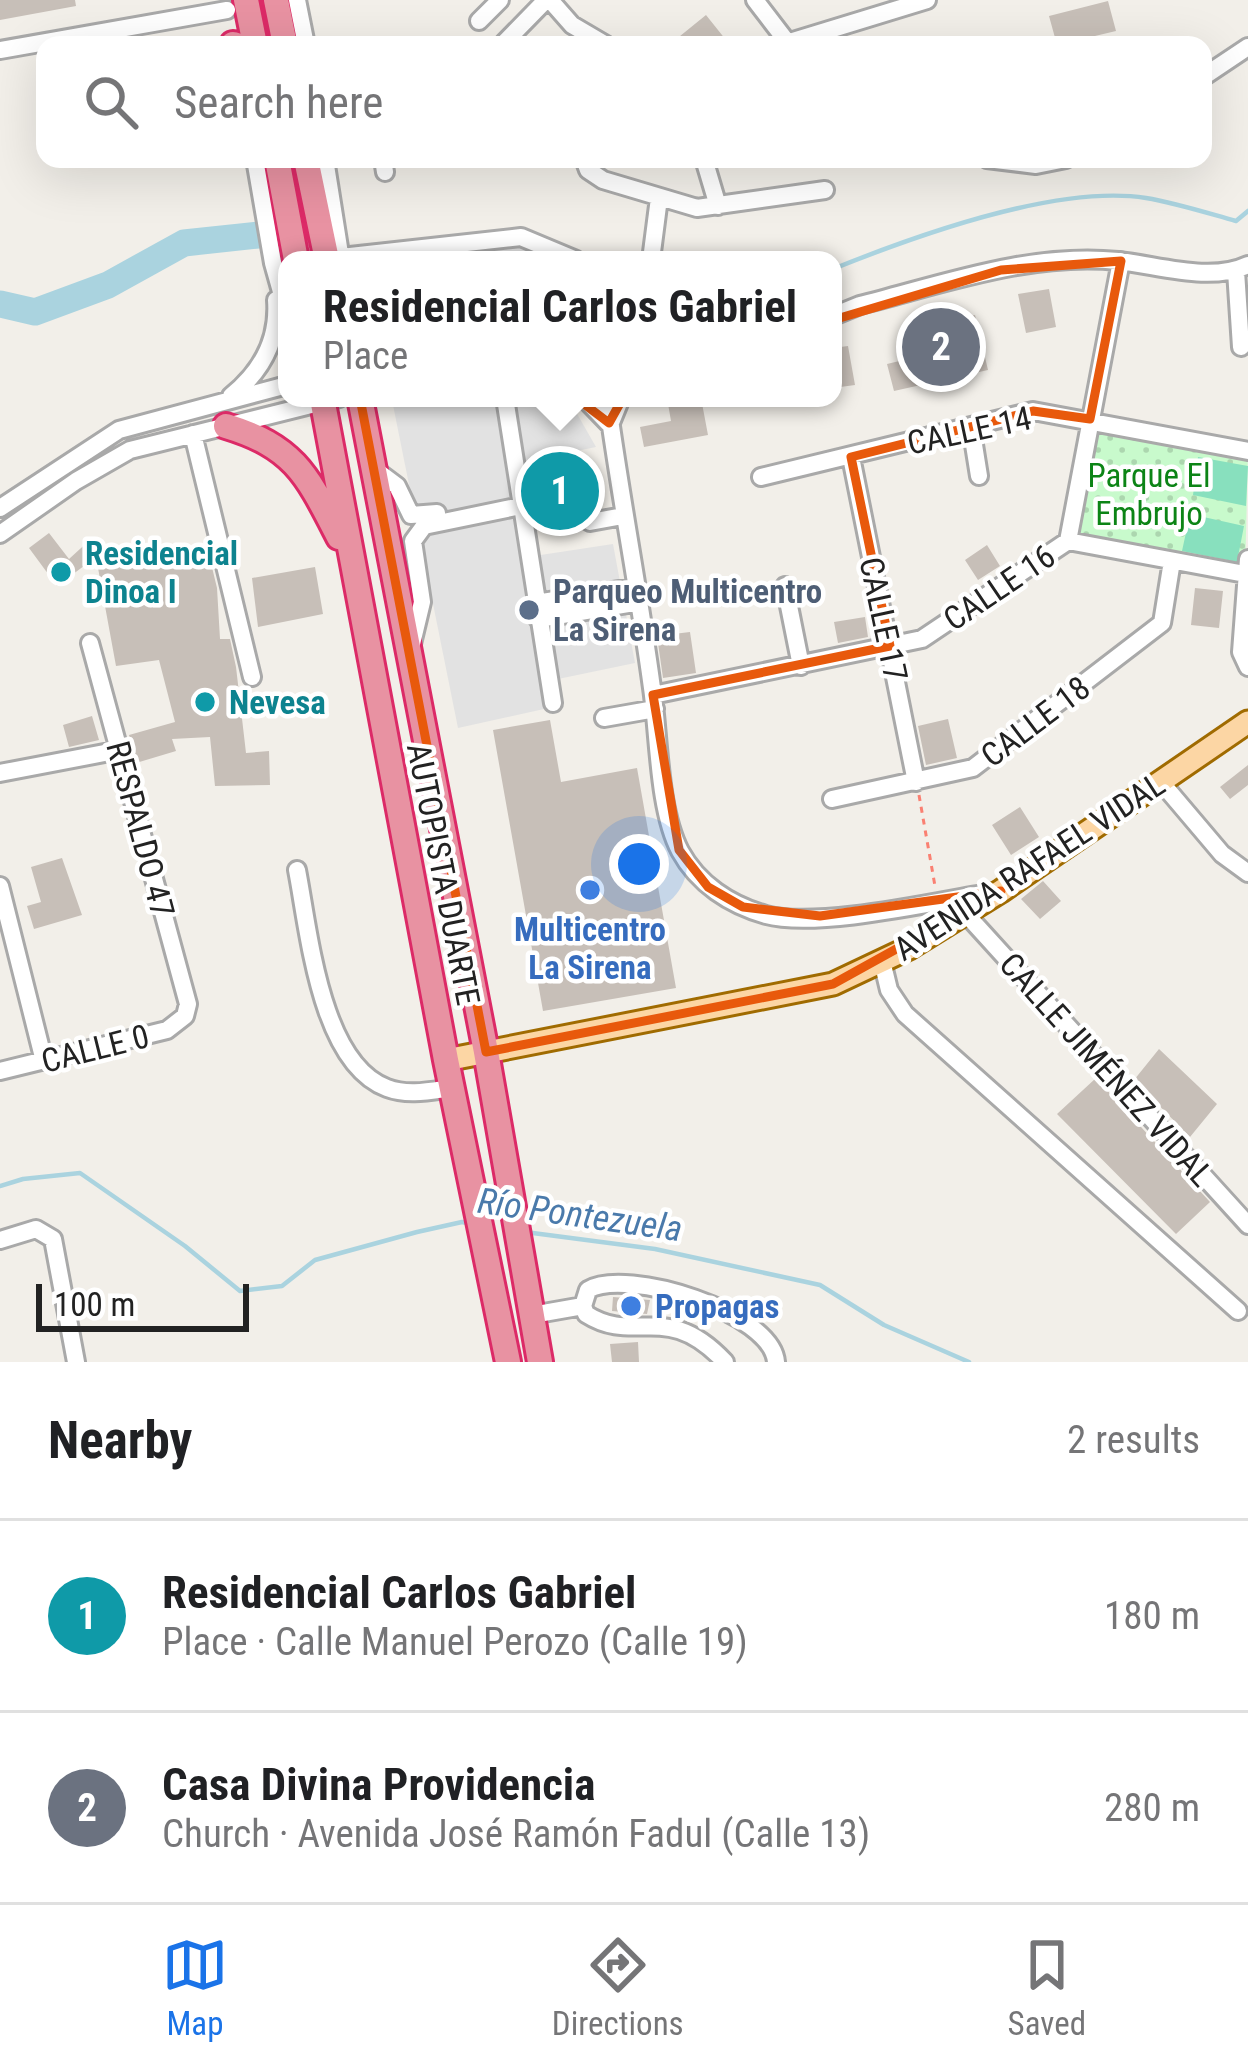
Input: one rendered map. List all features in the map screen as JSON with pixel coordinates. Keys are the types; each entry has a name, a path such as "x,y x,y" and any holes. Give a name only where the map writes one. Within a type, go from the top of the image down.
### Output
{"highway":[{"path":"277,0 283,36"},
{"path":"278,168 284,251"},
{"path":"309,168 334,251"},
{"name":"AUTOPISTA DUARTE","path":"329,407 351,560 506,1361"},
{"name":"AUTOPISTA DUARTE","path":"362,407 486,1052 540,1362"},
{"path":"225,413 292,458 351,560"}],"main road":[{"name":"AVENIDA RAFAEL VIDAL","path":"446,1060 833,983 882,961 1000,891 1248,722"}],"street":[{"path":"298,0 304,36"},
{"path":"479,21 500,0"},
{"path":"511,36 548,0 572,25 591,36"},
{"path":"755,0 779,36"},
{"path":"810,36 927,0"},
{"path":"138,36 237,26"},
{"path":"0,50 36,46"},
{"path":"1212,71 1248,47"},
{"path":"258,168 282,251"},
{"path":"326,168 335,251"},
{"path":"589,168 593,175 697,208 825,190"},
{"path":"707,168 718,206"},
{"path":"652,251 659,198"},
{"path":"403,251 520,237 554,251"},
{"path":"842,314 1000,270 1082,257 1188,271 1242,268 1241,347"},
{"name":"CALLE 16","path":"604,718 922,639 1067,541 1121,261"},
{"path":"225,413 274,339 278,306"},
{"path":"0,534 108,461 186,435 278,389"},
{"path":"0,507 119,430 173,414 278,406"},
{"path":"506,407 553,703"},
{"path":"593,407 610,425"},
{"path":"608,407 666,802 680,850 708,887 772,917 878,911 1000,891"},
{"path":"610,425 617,407"},
{"name":"CALLE 14","path":"761,477 1033,411 1248,451"},
{"path":"173,414 186,435 252,677"},
{"path":"971,426 979,476"},
{"path":"614,454 634,453"},
{"name":"CALLE 17","path":"851,458 916,782"},
{"path":"373,468 397,486 404,506 416,516 521,500"},
{"path":"410,655 422,602 413,541 416,532 521,500"},
{"path":"590,522 623,516"},
{"path":"1067,541 1172,561 1246,567 1241,652 1248,667"},
{"name":"CALLE 18","path":"832,799 973,768 1162,623 1172,561"},
{"path":"785,586 801,666"},
{"path":"537,611 639,594"},
{"name":"RESPALDO 47","path":"90,643 187,993 185,1016"},
{"path":"0,773 120,750"},
{"path":"1161,782 1222,854 1248,873"},
{"path":"297,870 325,1005 351,1058 373,1081 392,1090 420,1093 452,1088"},
{"path":"0,886 44,1061"},
{"name":"CALLE JIMÉNEZ VIDAL","path":"965,913 1248,1225"},
{"path":"882,961 889,989 905,1014 1238,1311"},
{"name":"CALLE 0","path":"0,1071 167,1030 185,1016"},
{"path":"0,1240 27,1231 46,1232 53,1240 76,1362"},
{"path":"725,1362 684,1329 603,1323 586,1314 583,1306 588,1290 605,1283 657,1288 710,1305 752,1325 776,1353 776,1362"},
{"path":"652,1325 663,1304 657,1288"},
{"path":"532,1315 583,1306"}],"path":[{"path":"916,782 937,902"}],"highlighted area":[{"path":"1121,261 1090,419 1033,411 851,457 890,646 653,695 679,850 708,887 743,907 820,916 1001,891 833,984 486,1052 359,393 493,362 537,368 609,423 634,378 693,351 759,342 1001,270"}],"green space":[{"name":"Parque El Embrujo","path":"1090,419 1248,451 1245,574 1068,541"},
{"path":"1198,457 1248,466 1246,506 1193,495"},
{"path":"1190,514 1244,526 1237,562 1182,551"}],"shaded area":[{"path":"526,231 575,251 358,251 357,244"},
{"name":"Parqueo Multicentro La Sirena","path":"393,407 573,407 596,447 518,463 534,556 613,544 635,663 558,679 562,705 458,728"}],"building":[{"path":"0,0 75,0 76,6 0,20"},
{"path":"1108,1 1116,31 1055,36 1049,16"},
{"path":"706,15 723,36 680,36"},
{"path":"1049,289 1056,327 1026,333 1018,294"},
{"path":"951,311 953,320 975,315 988,370 894,391 887,364 924,355 915,319"},
{"path":"848,346 855,385 842,387 842,347"},
{"path":"669,407 703,407 708,435 644,447 640,427 671,421"},
{"path":"593,468 599,502 536,513 531,479"},
{"name":"Nevesa","path":"49,533 69,559 92,538 109,560 210,559 220,639 230,639 236,667 246,753 269,751 270,785 215,786 210,737 172,739 176,751 136,763 129,735 175,722 159,660 116,666 96,557 57,586 29,548"},
{"path":"987,545 1000,566 978,580 965,560"},
{"name":"Nevesa","path":"315,567 323,614 258,627 252,578"},
{"path":"1195,588 1223,591 1219,628 1191,625"},
{"path":"865,617 868,637 838,643 834,622"},
{"path":"690,632 696,673 663,678 657,636"},
{"path":"92,716 99,740 69,747 63,725"},
{"path":"948,719 957,758 926,765 918,726"},
{"name":"Multicentro La Sirena","path":"550,720 561,782 637,768 676,988 543,1011 493,730"},
{"path":"1248,765 1248,785 1230,799 1220,787"},
{"path":"1020,807 1039,837 1011,855 992,825"},
{"path":"62,858 82,915 34,929 27,906 41,902 31,867"},
{"path":"1043,881 1061,901 1040,919 1021,899"},
{"path":"1159,1049 1217,1104 1190,1137 1134,1080"},
{"path":"1096,1078 1210,1202 1176,1234 1057,1114"},
{"name":"Propagas","path":"613,1297 650,1300 647,1314 612,1311"},
{"path":"638,1342 639,1362 612,1362 610,1344"}],"waterway":[{"path":"842,266 945,228 1072,199 1146,198 1236,221 1248,211"},
{"path":"0,304 35,312 108,285 184,243 258,235"},
{"name":"Río Pontezuela","path":"0,1186 80,1173 240,1291 282,1286 315,1260 417,1232 472,1224"},
{"name":"Río Pontezuela","path":"525,1232 655,1249 820,1285 884,1325 969,1362"}],"place":[{"name":"Casa Divina Providencia","path":"941,347"},
{"name":"Residencial Carlos Gabriel","path":"560,491"},
{"name":"Residencial Dinoa I","path":"61,572"},
{"name":"Parqueo Multicentro La Sirena","path":"529,610"},
{"name":"Nevesa","path":"205,702"},
{"name":"Multicentro La Sirena","path":"590,890"},
{"name":"Propagas","path":"631,1306"}]}
